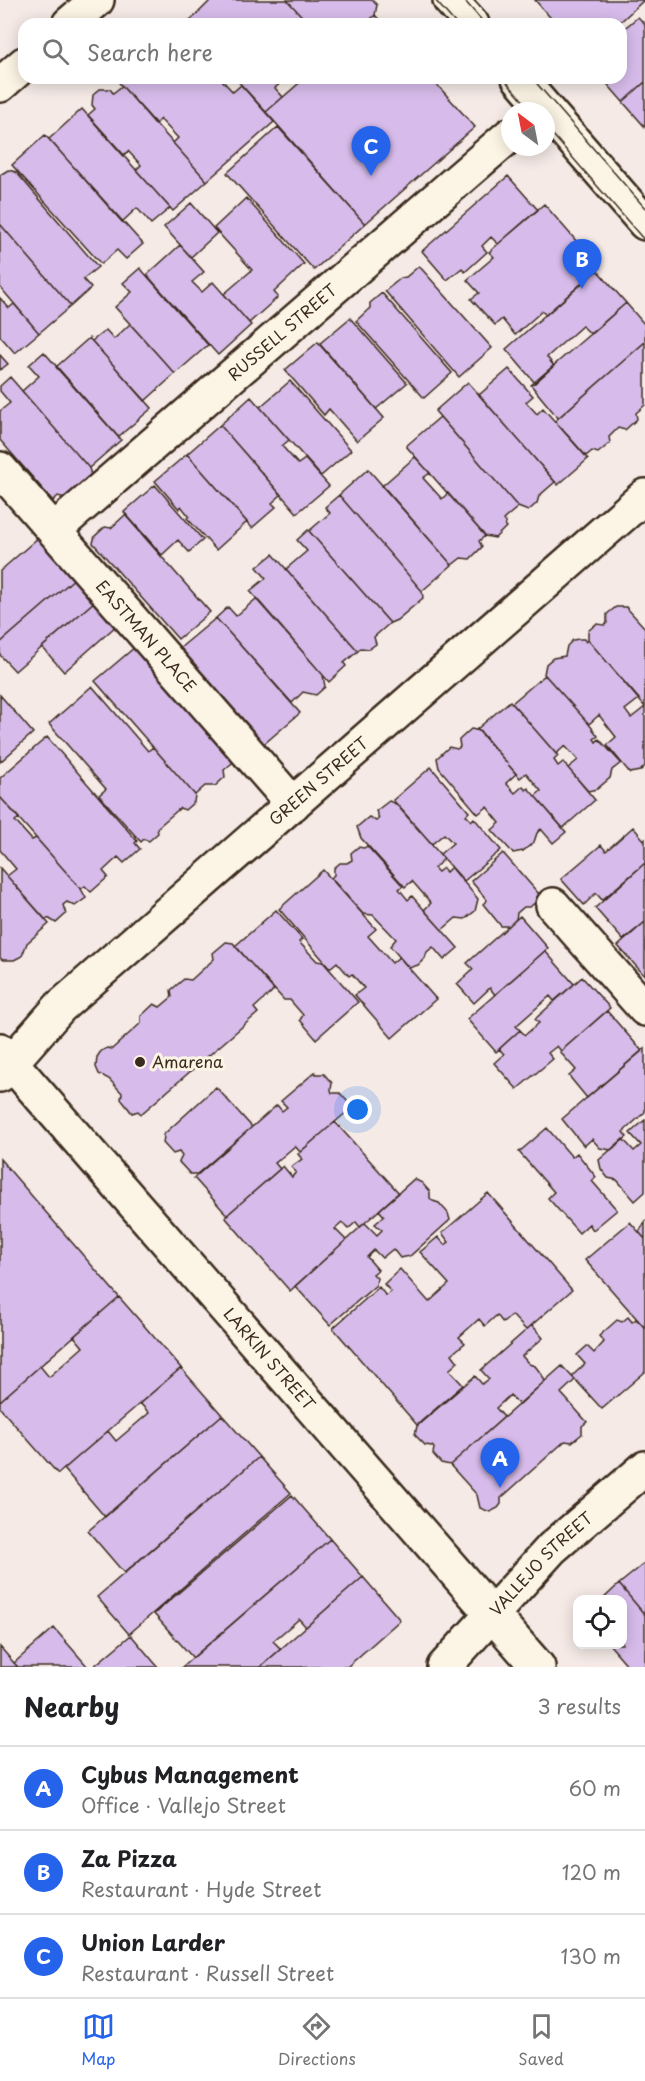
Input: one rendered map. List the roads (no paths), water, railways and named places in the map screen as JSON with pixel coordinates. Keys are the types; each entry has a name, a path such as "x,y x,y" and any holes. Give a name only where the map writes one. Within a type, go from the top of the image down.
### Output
{"street":[{"path":"76,18 97,0"},
{"path":"450,0 466,18"},
{"path":"0,85 18,69"},
{"path":"523,84 537,102"},
{"path":"555,122 640,206"},
{"name":"RUSSELL STREET","path":"54,530 501,143"},
{"name":"EASTMAN PLACE","path":"0,469 293,804"},
{"name":"GREEN STREET","path":"4,1062 60,1007 645,496"},
{"path":"554,905 645,1010"},
{"name":"LARKIN STREET","path":"4,1062 538,1667"},
{"name":"VALLEJO STREET","path":"444,1667 552,1548 645,1468"}],"tram line":[{"path":"435,0 451,18"},
{"path":"464,0 480,18"},
{"path":"508,84 524,102"},
{"path":"537,84 645,208"},
{"path":"555,137 645,241"}],"place":[{"name":"Union Larder","path":"371,176"},
{"name":"Za Pizza","path":"582,289"},
{"name":"Amarena","path":"140,1062"},
{"name":"Cybus Management","path":"500,1488"}]}
